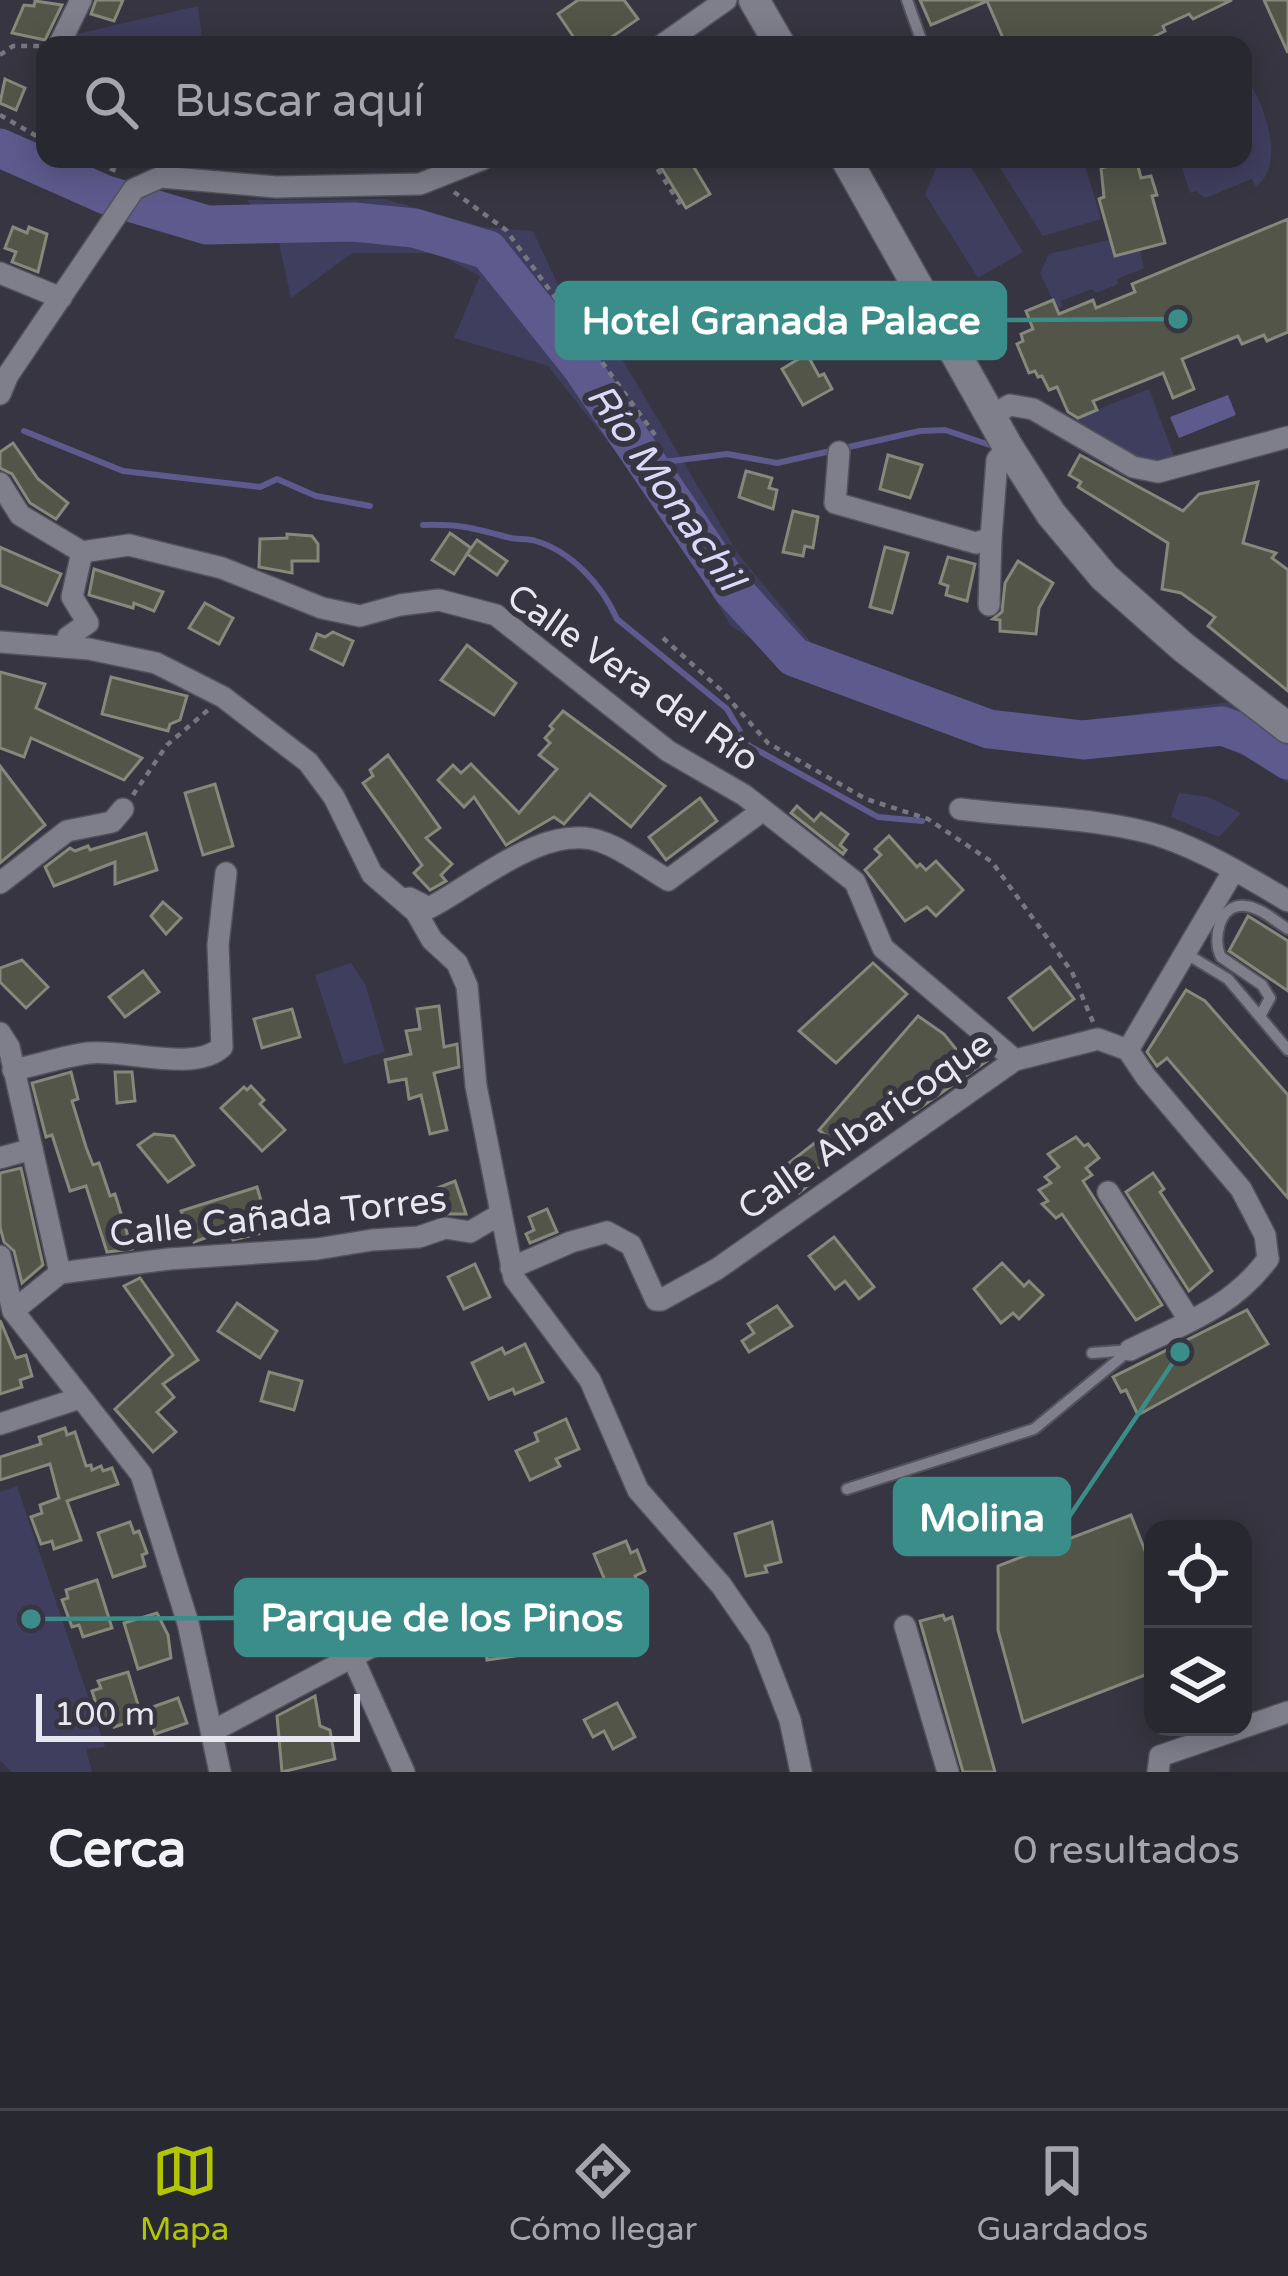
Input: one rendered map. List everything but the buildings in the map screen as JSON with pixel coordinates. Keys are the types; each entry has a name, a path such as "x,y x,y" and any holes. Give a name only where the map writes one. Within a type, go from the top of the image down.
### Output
{"street":[{"path":"63,36 81,0"},
{"path":"675,36 726,0"},
{"path":"754,0 775,36"},
{"path":"3,380 134,189 161,177 276,187 420,184 460,168"},
{"path":"851,168 1051,514 1104,578 1288,728"},
{"path":"0,273 62,298"},
{"path":"991,416 1010,405 1033,410 1132,466 1158,472 1288,437"},
{"path":"988,605 997,460 1009,447"},
{"path":"839,452 835,503 976,543 991,538"},
{"path":"0,483 20,515 82,552 72,597 88,622 68,637 66,647"},
{"name":"Calle Vera del Río","path":"82,552 129,544 222,568 322,608 360,616 439,601 496,615 668,751 744,795 854,882 883,948 1015,1060"},
{"path":"0,642 66,647 156,663 224,697 308,762 334,796 372,874 416,911 432,940 457,963 467,986 476,1086 514,1278 590,1380 638,1490 721,1585 759,1640 790,1720 801,1772"},
{"path":"0,883 67,831 112,822 123,809"},
{"path":"960,809 1163,837 1288,902"},
{"path":"396,896 429,908 516,857 564,838 604,842 668,880 762,811"},
{"path":"1128,1050 1234,870"},
{"path":"13,1070 92,1052 193,1059 213,1056 222,1047 225,1033 218,945 226,873"},
{"path":"0,1034 9,1046 60,1273 8,1305"},
{"path":"1099,1039 1128,1050 1241,1189 1278,1262 1190,1321 1130,1350"},
{"name":"Calle Albaricoque","path":"511,1268 607,1232 631,1245 656,1300 661,1300 717,1269 1015,1060 1099,1039"},
{"path":"0,1158 32,1149"},
{"path":"1108,1192 1190,1321"},
{"name":"Calle Cañada Torres","path":"60,1273 169,1259 317,1250 419,1237 445,1228 470,1232 499,1215"},
{"path":"0,1256 8,1305 141,1474 188,1623 220,1772"},
{"path":"0,1424 80,1399"},
{"path":"213,1731 456,1602 469,1610"},
{"path":"905,1626 947,1772"},
{"path":"352,1656 404,1772"},
{"path":"1158,1772 1160,1756 1288,1712"}],"lane":[{"path":"907,0 920,36"},
{"path":"1260,1016 1270,998 1262,985 1221,957 1216,936 1227,910 1234,906 1255,908 1288,929"},
{"path":"1185,953 1228,979 1288,1050"},
{"path":"1092,1353 1130,1350"},
{"path":"847,1489 1034,1429 1130,1350"}],"path":[{"path":"0,55 13,46 36,46"},
{"path":"0,115 36,136"},
{"path":"109,168 133,178 134,189"},
{"path":"657,168 682,207"},
{"path":"435,178 506,230 655,435"},
{"path":"663,638 769,742 866,799 928,819 992,862 1072,972 1099,1039"},
{"path":"123,809 167,745 224,697"}],"shaded area":[{"path":"198,6 202,36 68,36"},
{"path":"1252,88 1269,131 1270,162 1265,176 1256,187 1252,179 1205,198 1196,191 1190,193 1182,168 1252,168"},
{"path":"936,168 972,168 1023,252 978,278 925,194"},
{"path":"1000,168 1086,168 1101,219 1043,236"},
{"path":"385,199 483,227 533,231 559,287 567,296 579,287 739,555 814,646 863,674 931,699 1006,714 1084,721 1229,702 1288,746 1288,783 1217,744 1072,749 983,740 829,689 731,626 657,504 548,366 454,338 480,276 436,253 352,253 291,298 279,243 247,200"},
{"path":"1110,240 1115,256 1140,250 1144,268 1096,293 1092,289 1061,301 1057,309 1040,273 1049,254"},
{"path":"1149,389 1175,459 1158,465 1064,423"},
{"path":"1228,395 1236,415 1179,438 1170,417"},
{"path":"1179,793 1208,797 1241,813 1219,837 1171,817"},
{"path":"351,963 366,986 385,1052 344,1064 315,975"},
{"path":"17,1486 105,1747 86,1749 92,1772 11,1772 0,1760 0,1492"}],"waterway":[{"name":"Río Monachil","path":"0,148 36,164"},
{"name":"Río Monachil","path":"45,168 106,195 207,225 354,222 414,228 488,250 581,366 733,590 794,657 989,729 1083,740 1222,726 1250,736 1288,760"},
{"path":"648,464 727,454 777,463 920,431 945,430 990,445"},
{"path":"24,431 123,471 260,487 277,479 316,496 370,506"},
{"path":"423,525 457,526 533,540 562,553 594,582 617,619 727,709 748,745 878,817 922,821"}],"place":[{"name":"Hotel Granada Palace","path":"1178,319"},
{"name":"Molina","path":"1180,1352"},
{"name":"Parque de los Pinos","path":"31,1619"}]}
